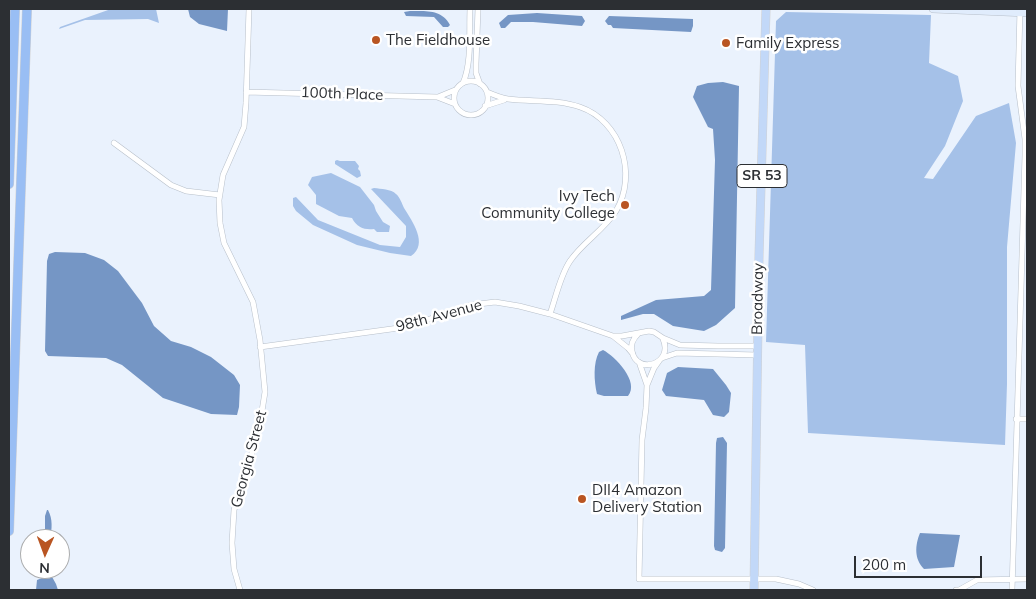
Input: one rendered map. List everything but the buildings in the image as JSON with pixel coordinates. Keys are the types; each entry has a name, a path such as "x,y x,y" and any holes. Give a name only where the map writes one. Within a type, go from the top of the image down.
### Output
{"highway":[{"path":"9,184 15,9"},
{"path":"9,531 27,9"}],"main road":[{"name":"Broadway","path":"754,590 759,256 766,9"}],"street":[{"name":"Georgia Street","path":"240,590 234,569 232,543 234,510 260,430 265,392 253,302 224,243 220,223 219,200 223,175 244,127 249,9"},
{"path":"463,83 468,63 470,9"},
{"path":"478,9 476,73 480,84"},
{"path":"933,9 1023,11 1018,86 1025,140 1024,247 1016,419 1012,590"},
{"path":"468,81 480,84 487,92 488,100 486,106 476,114 469,115 458,110 455,104 455,90 468,81"},
{"name":"100th Place","path":"437,97 455,90"},
{"name":"100th Place","path":"246,92 437,97 455,104"},
{"path":"487,92 507,99 566,103 581,107 607,123 617,138 624,155 626,170 625,187 616,211 569,262 550,314"},
{"path":"486,106 507,99"},
{"path":"114,143 171,185 186,191 220,195"},
{"name":"98th Avenue","path":"260,347 406,327 471,305 484,303 507,303 550,314 613,336 639,334 649,331 680,344 758,346"},
{"path":"632,354 632,343 639,334"},
{"name":"98th Avenue","path":"613,336 628,348 639,362"},
{"path":"663,338 665,348 647,386 642,440 639,578 776,579 799,584 813,590"},
{"path":"639,362 649,365 677,353 758,355"},
{"path":"639,362 647,386"},
{"path":"1016,419 1027,419"},
{"path":"956,590 978,580 1027,578"}],"shaded area":[{"path":"111,9 156,9 159,23 148,19 85,20 59,29 60,27"},
{"path":"188,9 228,9 227,31 199,24 190,17"},
{"path":"404,12 433,12 442,16 450,25 443,27 434,17 406,16"},
{"path":"786,12 931,15 929,63 958,76 963,101 945,146 924,178 933,179 976,116 1009,103 1016,143 1007,247 1005,445 808,433 805,345 766,342 776,21"},
{"path":"537,13 582,16 585,21 582,26 511,22 505,28 501,28 499,23 508,15"},
{"path":"609,16 693,19 693,26 691,32 613,28 605,21"},
{"path":"723,82 739,86 735,308 716,325 704,331 673,326 654,314 643,314 621,320 621,316 656,300 704,296 711,290 715,160 713,129 708,127 693,97 697,86"},
{"path":"337,160 355,161 359,166 358,169 361,176 357,178 335,164"},
{"path":"331,173 360,187 374,205 383,222 390,226 389,232 377,232 374,229 362,228 352,218 339,216 316,204 316,195 308,185 312,177"},
{"path":"371,189 394,192 411,219 417,232 419,245 411,256 357,245 313,225 296,211 293,206 293,198 296,197 318,220 380,245 400,247 406,237 406,226"},
{"path":"55,252 85,253 104,260 118,271 142,303 154,326 171,341 191,347 211,357 234,375 240,385 237,415 211,414 163,398 122,365 106,358 48,356 45,351 47,261 49,254"},
{"path":"603,350 614,358 629,377 631,390 628,396 604,396 597,394 595,367 597,356"},
{"path":"678,367 713,369 731,393 729,412 724,417 713,415 704,400 666,396 662,390 667,373"},
{"path":"723,437 727,443 725,548 722,552 715,550 714,546 716,443 717,438"},
{"path":"48,510 52,529 45,529 45,516"},
{"path":"920,533 960,535 954,567 924,569 918,561 916,552"},
{"path":"53,579 58,590 36,590 37,580"}],"place":[{"name":"The Fieldhouse","path":"376,40"},
{"name":"Family Express","path":"726,43"},
{"name":"Ivy Tech Community College","path":"625,205"},
{"name":"DII4 Amazon Delivery Station","path":"582,499"}]}
